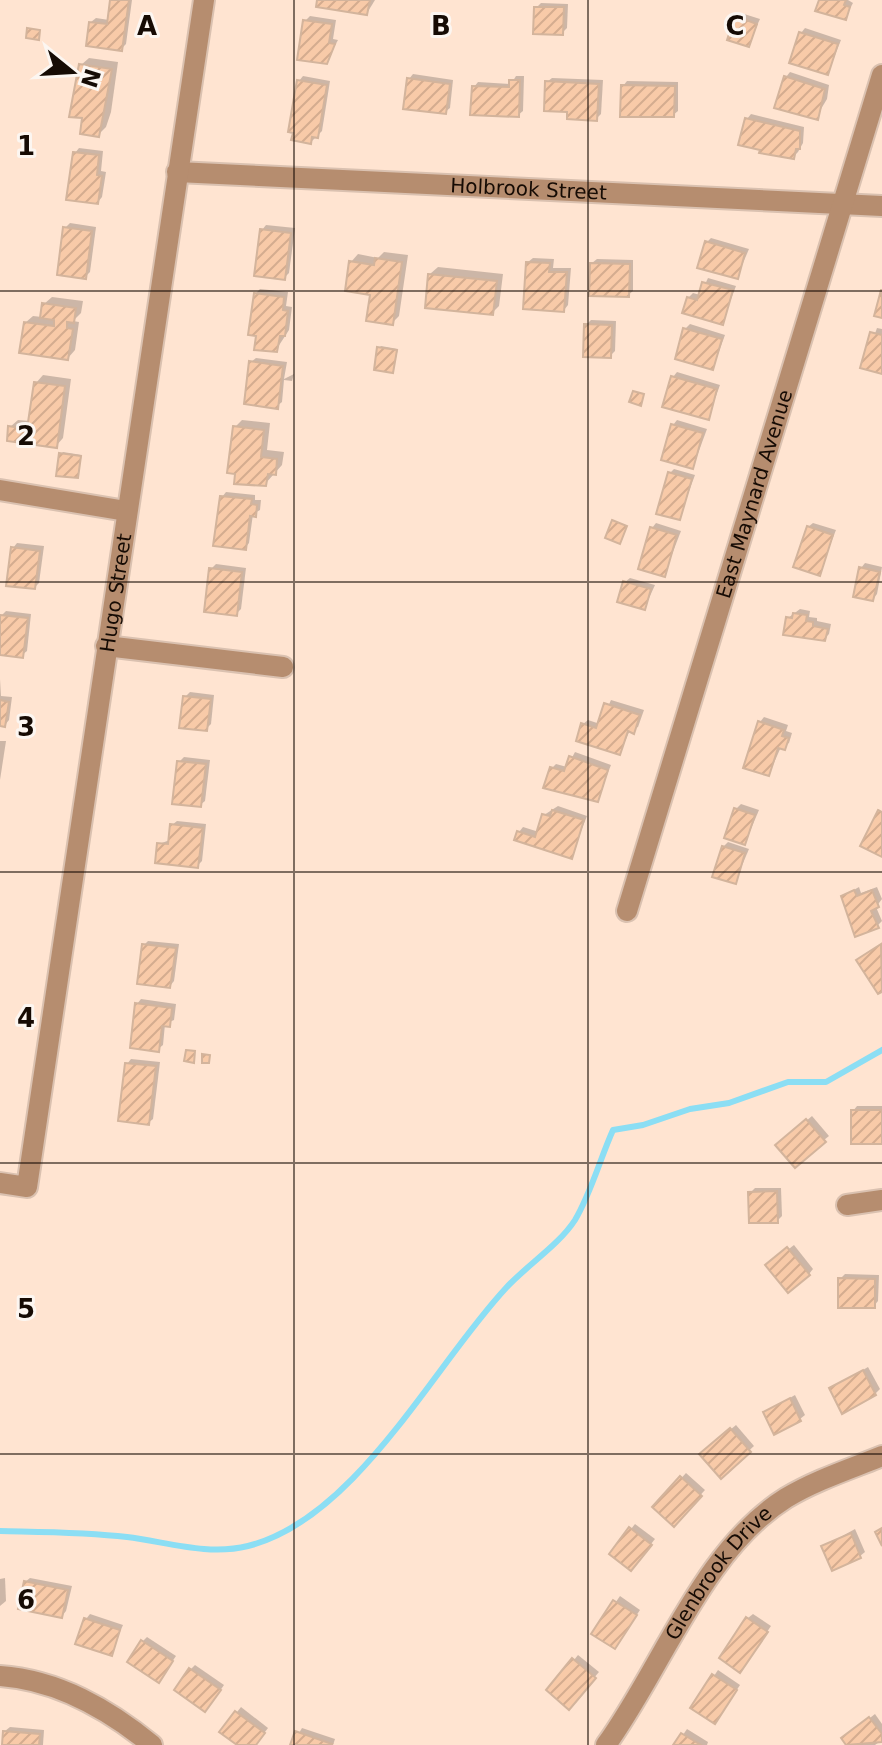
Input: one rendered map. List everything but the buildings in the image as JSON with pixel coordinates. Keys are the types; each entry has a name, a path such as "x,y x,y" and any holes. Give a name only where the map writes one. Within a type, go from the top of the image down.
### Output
{"street":[{"name":"Hugo Street","path":"0,1183 27,1187 204,0"},
{"name":"East Maynard Avenue","path":"627,911 882,75"},
{"name":"Holbrook Street","path":"177,172 602,196 882,206"},
{"path":"0,490 126,511"},
{"path":"106,646 283,667"},
{"path":"847,1205 882,1200"},
{"name":"Glenbrook Drive","path":"606,1745 718,1564 741,1536 783,1500 882,1456"},
{"path":"0,1676 35,1681 70,1693 109,1712 152,1745"}],"waterway":[{"path":"0,1531 111,1535 218,1550 248,1546 287,1530 324,1505 358,1473 506,1288 568,1229 586,1199 613,1130 643,1125 690,1109 729,1103 788,1082 826,1082 882,1050"}]}
